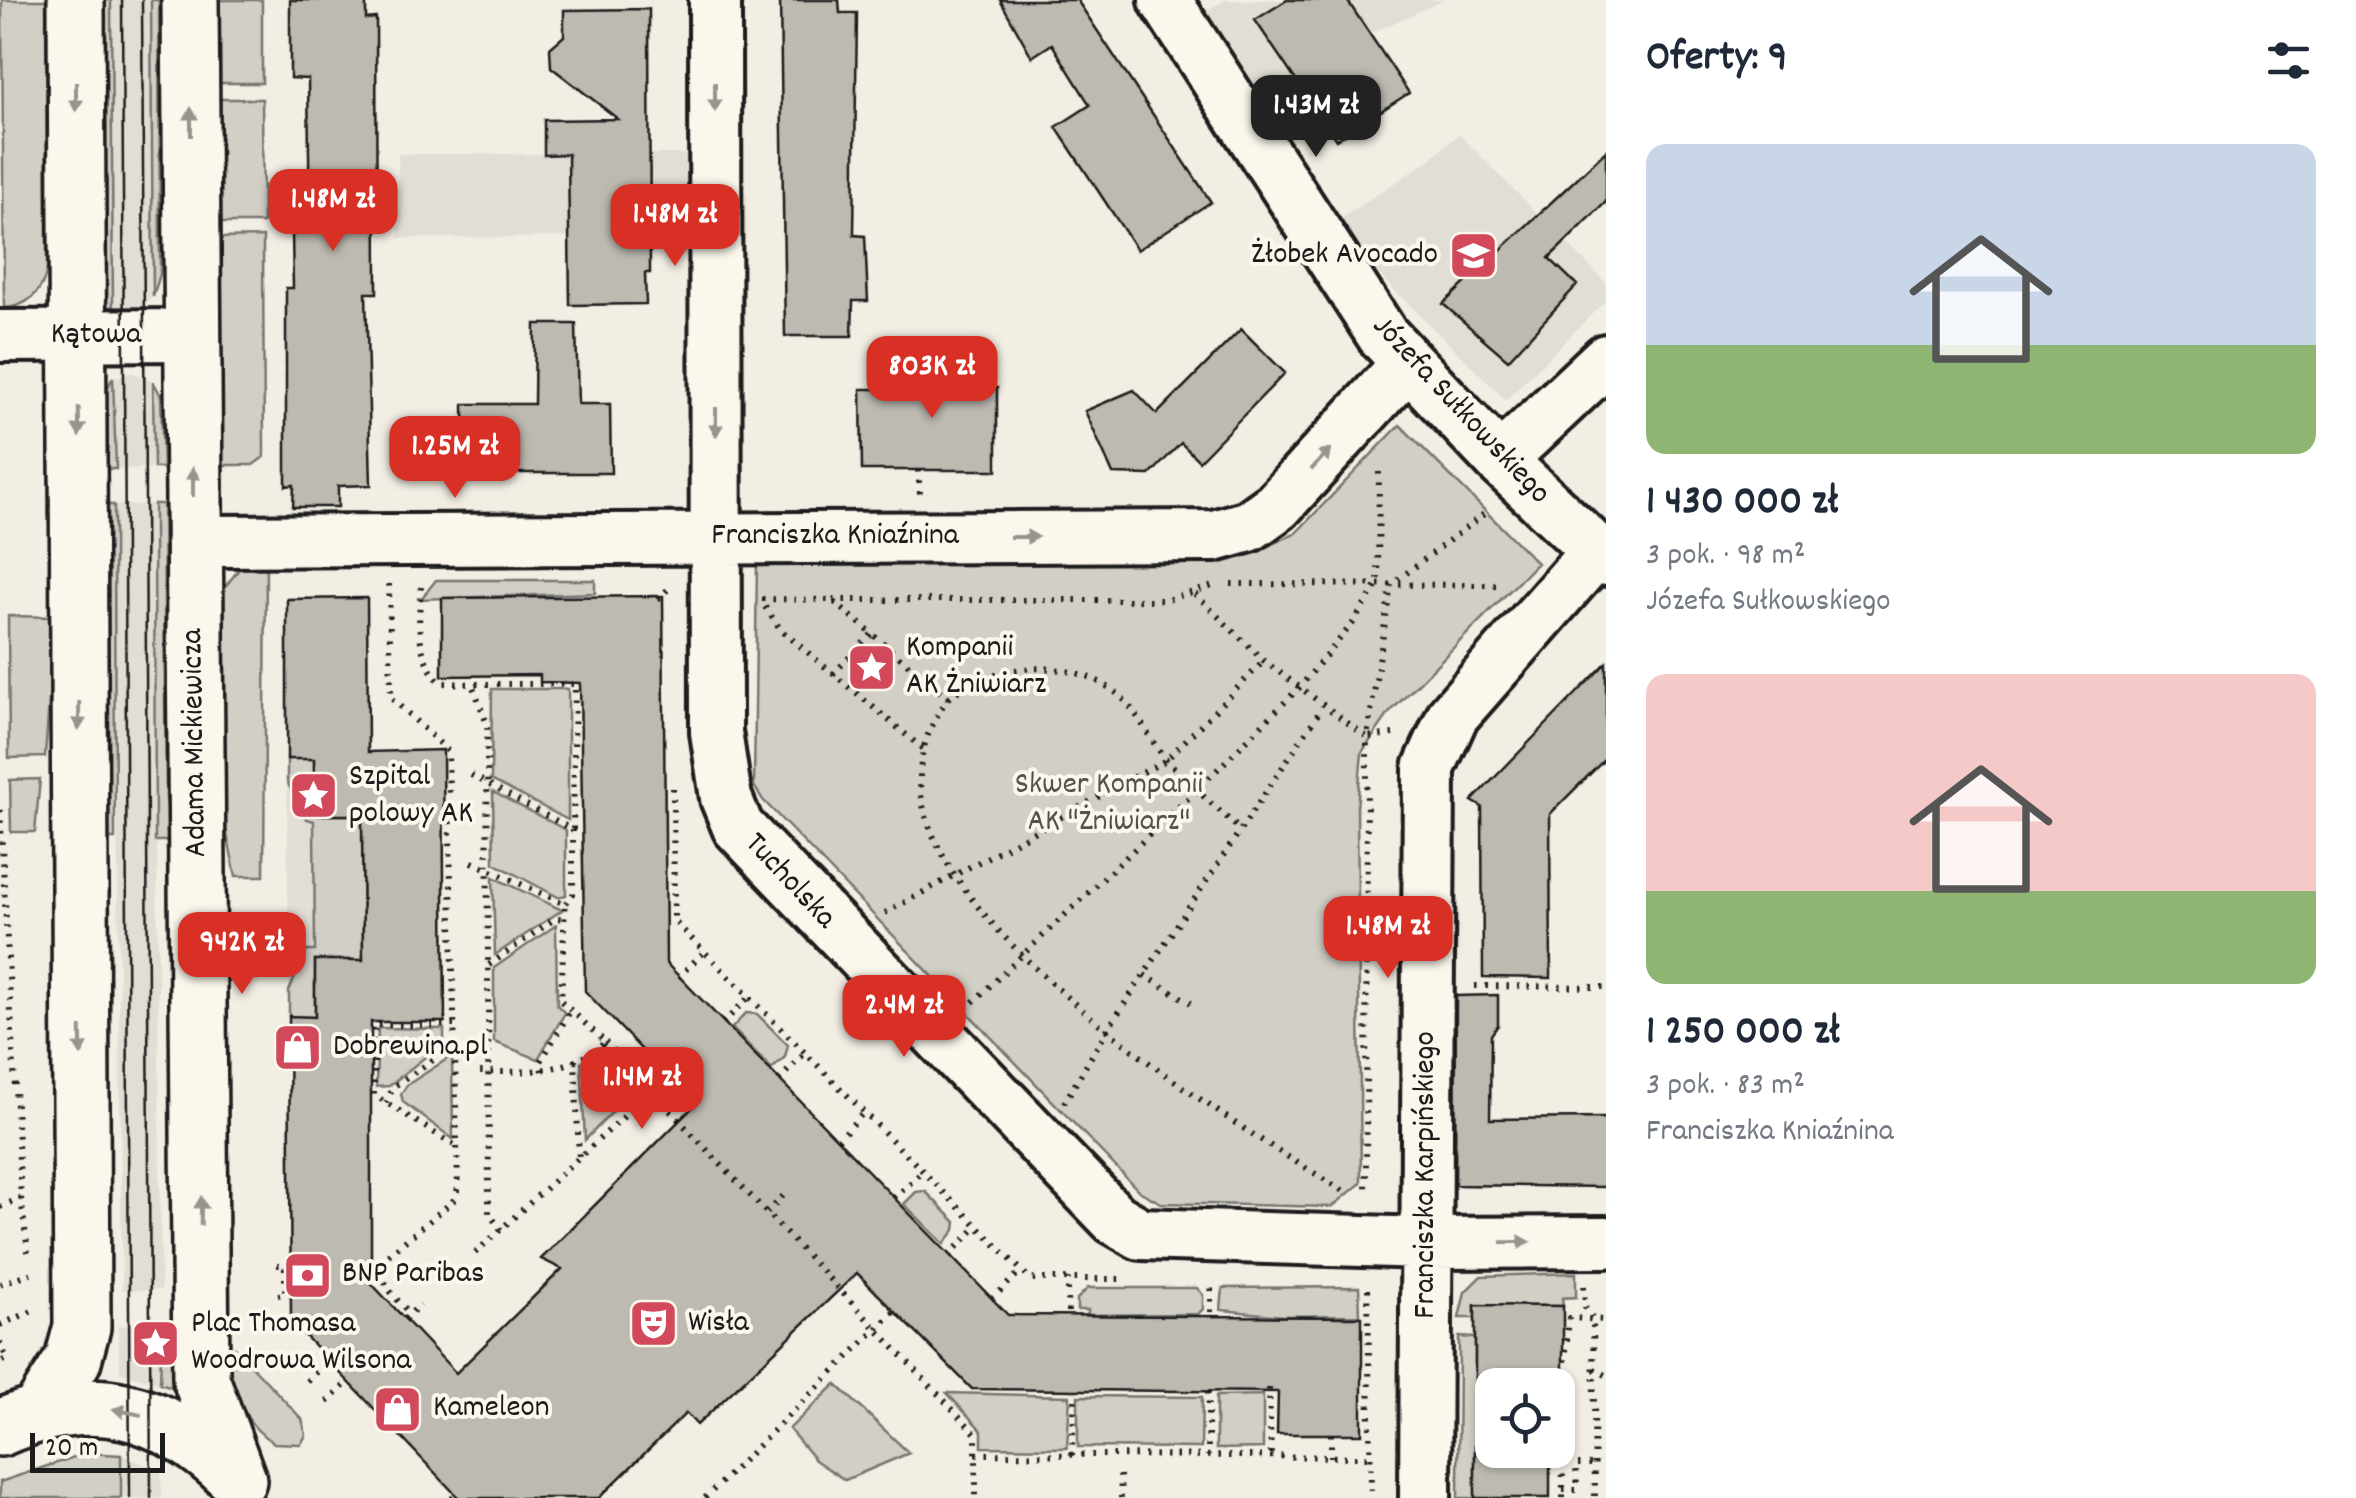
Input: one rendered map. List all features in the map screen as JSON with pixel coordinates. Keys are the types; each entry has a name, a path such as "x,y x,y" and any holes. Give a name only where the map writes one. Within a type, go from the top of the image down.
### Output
{"street":[{"path":"20,1420 73,1360 82,1327 76,0"},
{"name":"Adama Mickiewicza","path":"190,0 201,1379 247,1489"},
{"name":"Tucholska","path":"714,0 716,732 726,798 738,827 1116,1220 1141,1234 1425,1244 1606,1242"},
{"name":"Józefa Sułkowskiego","path":"1166,0 1358,298 1406,364 1499,482 1601,556"},
{"name":"Kątowa","path":"0,336 192,335"},
{"path":"1499,482 1606,360"},
{"name":"Franciszka Kniaźnina","path":"194,541 1214,536 1248,526 1277,506 1406,364"},
{"name":"Franciszka Karpińskiego","path":"1425,1498 1428,792 1436,744 1453,715 1601,556"},
{"path":"20,1420 86,1406 150,1418 193,1440 247,1489"}],"path":[{"path":"970,1005 1299,688 1378,584 1380,453"},
{"path":"1240,830 1166,760 1126,702 1099,684 1070,674 1013,667 966,683 948,698 931,724 923,749 920,785 929,826 958,876 1019,955 1107,1030 1229,1123 1366,1204 1368,737 1391,584 1499,482"},
{"path":"373,591 402,576"},
{"path":"658,600 715,591 832,600 1167,600 1215,585 1238,583 1510,585"},
{"path":"715,591 781,630 923,749"},
{"path":"1195,594 1264,661 1322,708 1368,737"},
{"path":"388,599 391,698 448,751 458,1188 454,1201 387,1256 381,1267 382,1281 407,1317 420,1304"},
{"path":"420,599 421,650 428,670 441,683 575,684 573,894 565,904 562,1000 976,1434 976,1498"},
{"path":"832,600 948,698"},
{"path":"833,674 872,634"},
{"path":"852,654 862,662"},
{"path":"869,920 958,876 1166,760 1264,661"},
{"path":"472,684 487,724 489,1214 501,1230"},
{"path":"1056,1117 1107,1030 1322,708"},
{"path":"470,776 573,830"},
{"path":"0,810 20,1198 31,1273"},
{"path":"472,862 565,904"},
{"path":"488,966 556,918 564,919"},
{"path":"678,977 704,952"},
{"path":"1144,976 1196,1006"},
{"path":"1428,986 1606,987"},
{"path":"723,1023 749,997"},
{"path":"542,1071 540,1062 572,1008"},
{"path":"454,1026 374,1026 374,1095 457,1147"},
{"path":"474,1072 542,1071 594,1052 605,1042"},
{"path":"386,1103 393,1087 454,1046"},
{"path":"780,1080 805,1053"},
{"path":"575,1060 579,1160"},
{"path":"475,1253 666,1078"},
{"path":"838,1140 864,1112"},
{"path":"894,1198 923,1171"},
{"path":"767,1213 782,1196"},
{"path":"0,1207 20,1198"},
{"path":"949,1255 978,1226"},
{"path":"278,1266 285,1265 288,1274 285,1294 278,1294"},
{"path":"992,1299 1022,1270"},
{"path":"1068,1279 1068,1312"},
{"path":"1211,1312 1212,1280"},
{"path":"1585,1306 1593,1319 1595,1498"},
{"path":"0,1325 40,1308"},
{"path":"705,1498 895,1311"},
{"path":"1594,1464 1576,1464 1577,1490 1563,1494 1562,1394 1569,1318 1606,1320"},
{"path":"0,1344 7,1359 0,1362"},
{"path":"307,1381 328,1360"},
{"path":"1594,1369 1606,1375"},
{"path":"327,1402 348,1382"},
{"path":"1269,1388 1271,1456"},
{"path":"1072,1455 1075,1392"},
{"path":"1208,1392 1208,1456"},
{"path":"1331,1434 1331,1456"},
{"path":"976,1454 1370,1456"},
{"path":"1120,1475 1121,1498"}],"shaded area":[{"path":"111,0 151,0 153,297 142,306 113,307"},
{"path":"1225,0 1444,0 1369,34 1265,101 1206,11"},
{"name":"Żłobek Avocado","path":"1459,134 1606,283 1606,300 1506,400 1375,271 1340,219 1429,160"},
{"path":"398,154 686,154 687,237 399,238"},
{"path":"133,373 153,381 154,468 116,469 113,377"},
{"path":"154,504 161,1290 122,1290 114,505"},
{"path":"287,782 307,819 314,820 315,952 306,952 289,991"},
{"path":"162,1325 160,1383 120,1373 118,1326"},
{"path":"121,1455 161,1470 162,1498 121,1498"}],"green space":[{"path":"2,0 46,0 47,269 33,297 4,308"},
{"path":"102,0 111,0 113,307 104,306"},
{"path":"151,0 159,0 160,274 153,297"},
{"path":"216,0 262,0 262,83 216,83"},
{"path":"216,99 262,99 263,223 218,223"},
{"path":"263,237 264,457 253,465 220,465 219,238"},
{"path":"113,377 116,469 104,469 104,395"},
{"path":"153,381 161,396 163,468 154,468"},
{"name":"Skwer Kompanii AK \"Żniwiarz\"","path":"1400,425 1537,563 1390,712 1362,752 1357,808 1361,1183 1332,1207 1161,1203 1139,1191 763,800 754,786 757,561 1251,553 1295,534"},
{"path":"154,504 163,504 166,800 173,841 155,841"},
{"path":"105,505 114,505 115,839 102,839 107,721"},
{"path":"266,564 264,876 236,876 223,816 221,592 240,568"},
{"path":"436,580 595,580 595,593 421,599"},
{"path":"8,616 55,617 45,757 9,758"},
{"path":"492,689 568,689 568,820 491,780"},
{"path":"287,759 314,759 314,815 362,815 363,960 315,960 315,1017 289,1016 289,991 306,951 315,951 314,821 307,819 287,782"},
{"path":"40,779 35,832 11,832 10,780"},
{"path":"493,792 566,830 566,895 558,897 494,863"},
{"path":"493,877 562,910 495,955"},
{"path":"556,925 557,1005 565,1013 538,1059 494,1042 494,968"},
{"path":"746,1013 757,1014 788,1045 785,1057 772,1069 732,1028"},
{"path":"378,1028 444,1029 444,1042 389,1086 376,1087"},
{"path":"606,1054 636,1088 585,1140 581,1062"},
{"path":"452,1056 453,1139 403,1102 401,1094 407,1085"},
{"path":"925,1191 956,1222 944,1244 904,1204 916,1192"},
{"path":"1576,1273 1576,1297 1562,1298 1563,1306 1475,1306 1475,1318 1459,1318 1465,1292 1481,1276"},
{"path":"1359,1287 1360,1315 1283,1316 1221,1310 1223,1288"},
{"path":"1088,1288 1197,1288 1203,1295 1203,1309 1198,1314 1088,1315 1088,1310 1077,1310 1077,1299"},
{"path":"162,1325 176,1325 175,1388 160,1383"},
{"path":"1459,1337 1475,1338 1475,1498 1458,1498"},
{"path":"234,1347 302,1419 306,1435 301,1444 274,1443 245,1414 233,1388 224,1348"},
{"path":"836,1384 909,1453 845,1480 815,1460 789,1429"},
{"path":"947,1393 1070,1396 1067,1448 982,1447 982,1431"},
{"path":"1263,1395 1263,1448 1216,1449 1216,1396"},
{"path":"1078,1396 1202,1397 1201,1448 1078,1447"},
{"path":"86,1453 121,1455 121,1498 0,1498 0,1482"}],"building":[{"path":"290,0 366,0 366,19 376,18 377,293 366,293 371,485 338,486 338,507 293,507 294,485 286,486 286,288 293,288 292,233 310,232 308,79 290,78"},
{"path":"780,0 839,0 840,13 857,13 854,235 865,236 868,301 853,301 852,336 785,336"},
{"path":"1000,0 1077,0 1211,202 1137,250 1056,127 1090,105 1052,44 1032,57"},
{"path":"1287,0 1347,0 1409,93 1336,140 1255,20"},
{"path":"649,9 650,273 645,273 646,304 570,305 568,154 544,155 544,120 618,119 551,67 550,48 564,36 564,10"},
{"path":"1606,151 1606,202 1549,258 1577,285 1508,360 1443,304"},
{"path":"535,324 576,324 578,404 610,404 611,473 465,473 464,404 534,404"},
{"path":"1241,329 1285,373 1199,461 1181,443 1150,475 1113,474 1085,411 1134,390 1157,414"},
{"path":"928,345 967,346 968,388 997,388 997,470 862,470 861,389 928,389"},
{"path":"663,596 666,963 1008,1315 1362,1317 1362,1434 1277,1434 1278,1392 972,1389 857,1273 697,1425 686,1413 599,1498 459,1498 291,1321 289,1016 315,1017 315,960 363,960 362,815 314,815 314,759 287,759 287,599 367,598 368,752 443,750 445,1022 371,1022 371,1283 456,1373 562,1269 541,1259 695,1105 585,991 580,683 540,682 540,675 442,676 442,598"},
{"path":"1606,663 1606,758 1550,814 1551,978 1483,977 1482,807 1472,801"},
{"path":"1498,995 1498,1025 1491,1035 1490,1119 1606,1118 1606,1187 1455,1185 1456,996"},
{"path":"1475,1305 1563,1306 1563,1368 1475,1368"},
{"path":"1475,1468 1550,1468 1550,1498 1475,1498"}],"tram line":[{"path":"122,0 130,1498"},
{"path":"142,0 151,1498"}],"place":[{"name":"Żłobek Avocado","path":"1473,256"},
{"name":"Kompanii AK Żniwiarz","path":"871,667"},
{"name":"Szpital polowy AK","path":"314,796"},
{"name":"Dobrewina.pl","path":"298,1048"},
{"name":"BNP Paribas","path":"307,1275"},
{"name":"Wisła","path":"653,1324"},
{"name":"Plac Thomasa Woodrowa Wilsona","path":"156,1343"},
{"name":"Kameleon","path":"398,1409"}]}
